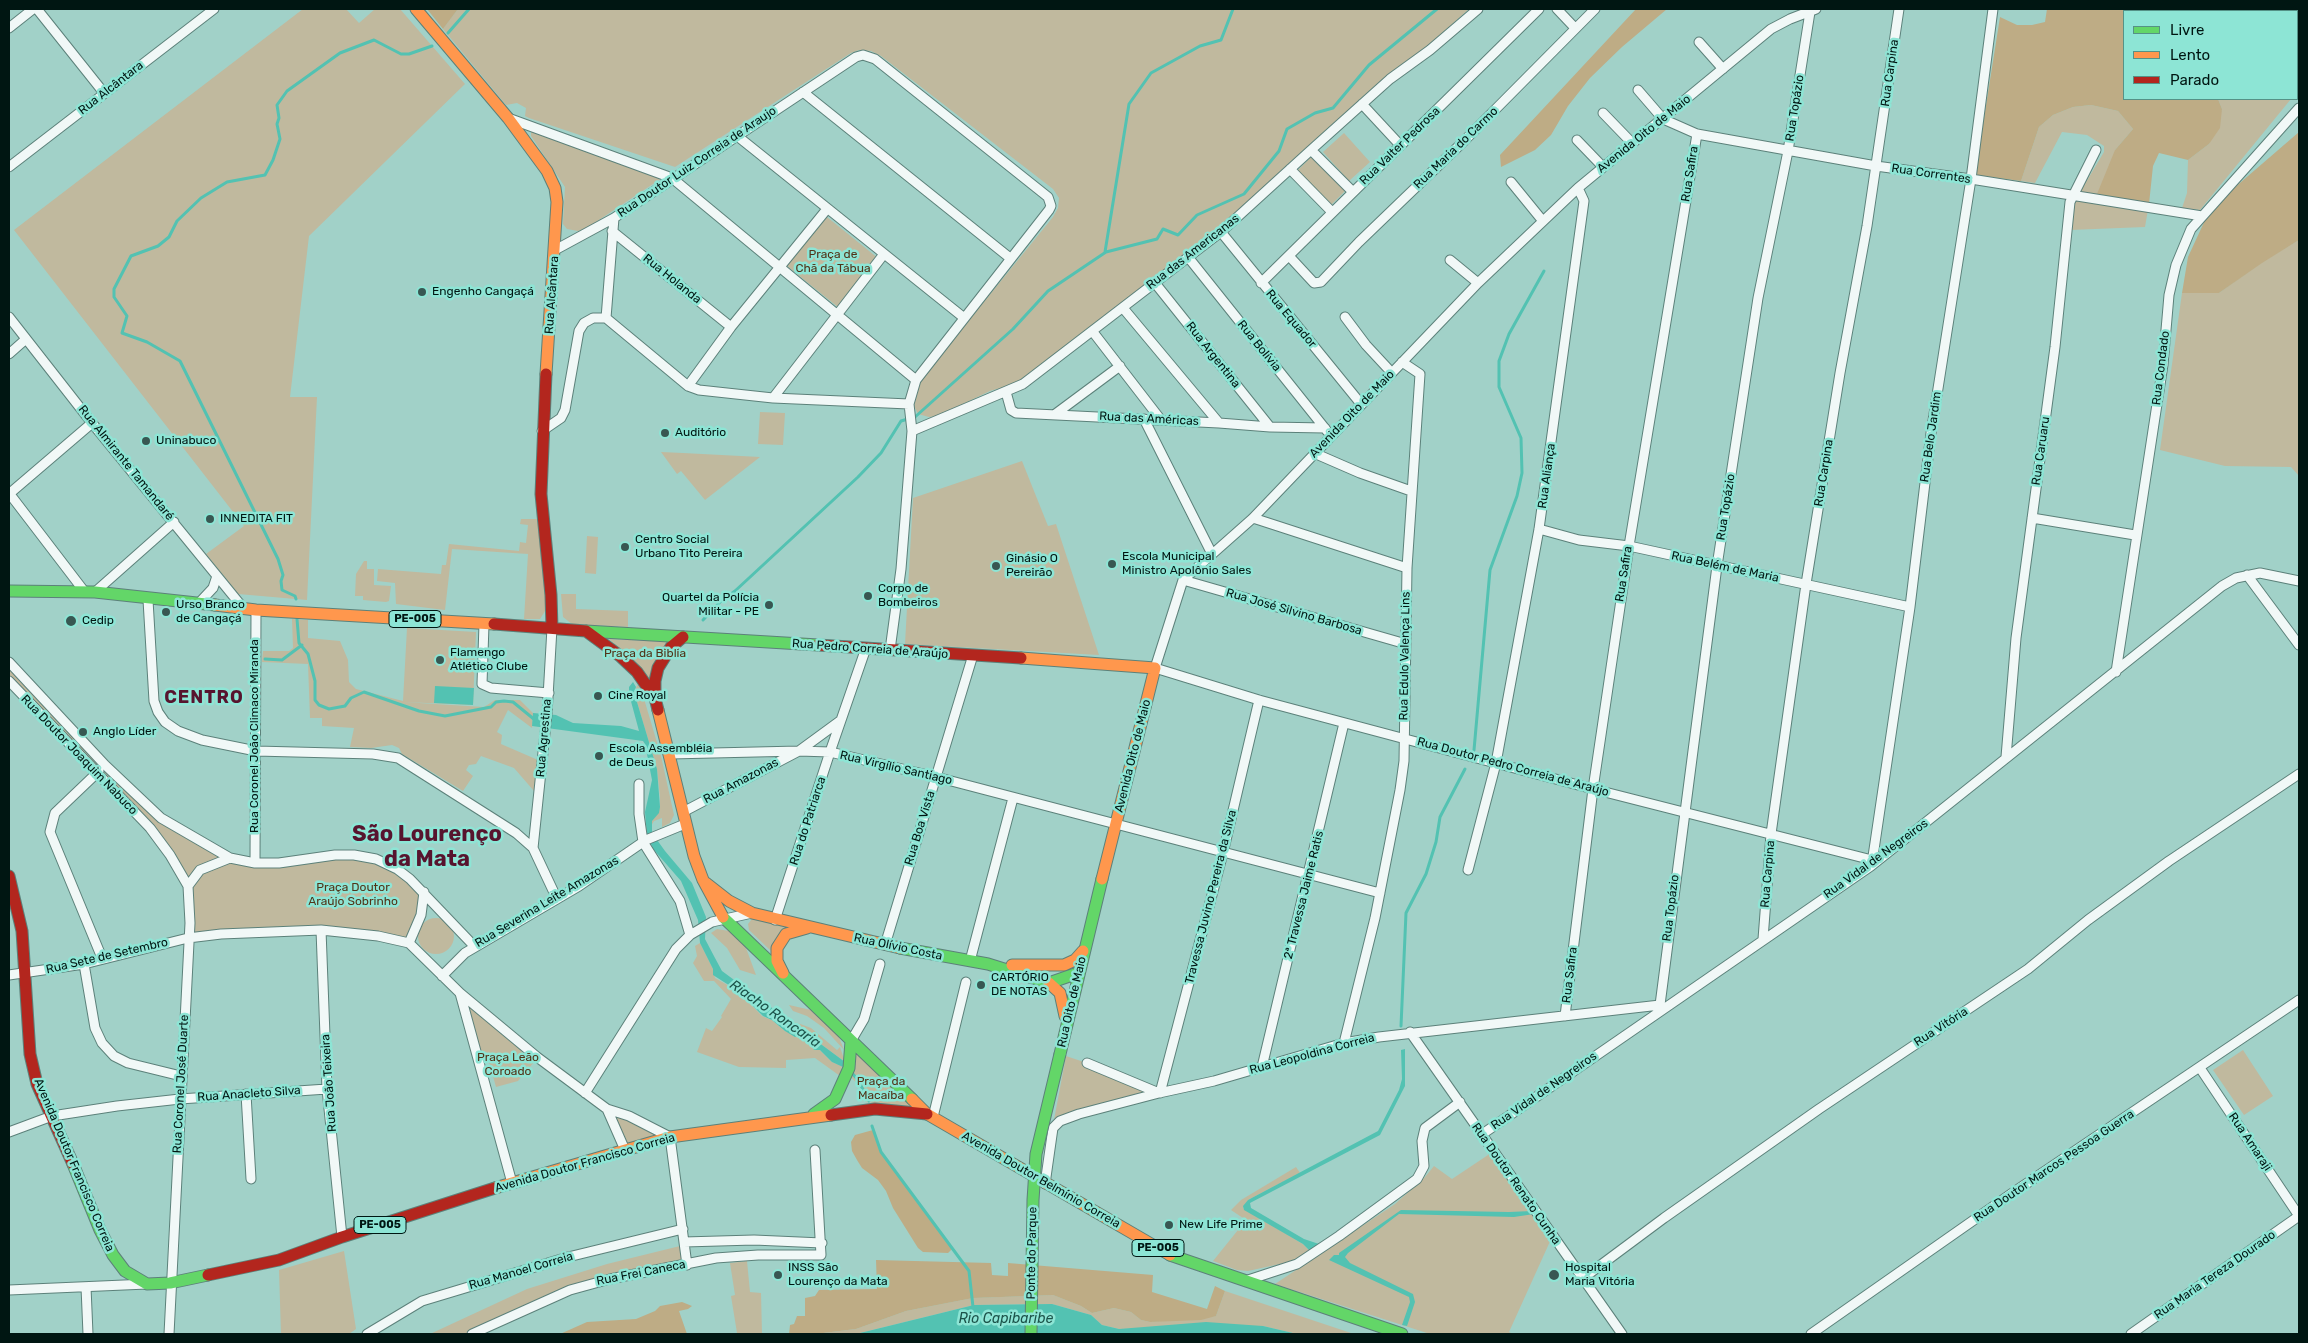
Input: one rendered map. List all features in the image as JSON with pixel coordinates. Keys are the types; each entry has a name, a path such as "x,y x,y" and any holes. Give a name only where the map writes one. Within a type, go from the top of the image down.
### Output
{"main road":[{"name":"Rua Alcântara","path":"416,9 508,118 547,171 555,188 557,202 555,250 542,431 541,494 552,628"},
{"name":"PE-005","path":"9,591 89,592 148,600 199,603 256,610 586,631 614,652 639,676 655,698 694,856 703,880 724,918 930,1115"},
{"name":"Rua Pedro Correia de Araújo","path":"586,631 1155,668"},
{"path":"655,698 655,680 658,668 671,648 683,637"},
{"name":"Avenida Oito de Maio","path":"1084,950 1155,668"},
{"name":"Avenida Doutor Francisco Correia","path":"9,876 22,930 30,1054 38,1084 112,1255 125,1271 147,1284 170,1283 278,1260 342,1237 512,1183 670,1137 875,1109 930,1115"},
{"path":"703,880 728,901 752,913"},
{"name":"Rua Olívio Costa","path":"752,913 807,928 885,945 988,964 1052,966 1070,964 1084,950"},
{"path":"784,975 777,961 777,948 786,934 807,928"},
{"name":"Rua Oito de Maio","path":"1060,1054 1084,950"},
{"name":"Rua Olívio Costa","path":"988,964 1049,983"},
{"path":"1052,966 1066,978 1073,993"},
{"path":"1049,983 1078,973"},
{"path":"1049,983 1055,987 1063,999 1066,1022"},
{"path":"805,1118 823,1109 835,1099 843,1082 850,1058 852,1041"},
{"name":"Ponte do Parque","path":"1031,1334 1033,1200 1036,1154 1045,1110 1060,1054"},
{"name":"Avenida Doutor Belmínio Correia","path":"930,1115 1045,1184 1171,1255 1245,1282 1402,1334"}],"street":[{"path":"9,28 35,9 104,93"},
{"name":"Rua Alcântara","path":"9,167 214,9"},
{"name":"Rua das Americanas","path":"1006,392 1023,384 1093,332 1221,232 1390,79 1430,50 1478,9"},
{"name":"Rua Valter Pedrosa","path":"1261,283 1539,9"},
{"path":"1557,9 1575,28"},
{"name":"Rua Maria do Carmo","path":"1289,256 1314,283 1321,282 1359,242 1464,141 1595,9"},
{"name":"Rua Carpina","path":"1763,939 1771,834 1806,584 1876,166 1899,9"},
{"name":"Rua Belo Jardim","path":"1872,863 1910,607 1931,433 1971,179 1993,9"},
{"name":"Avenida Oito de Maio","path":"1155,668 1183,580 1253,518 1314,454 1328,432 1361,404 1478,283 1542,220 1578,188 1780,23 1813,10"},
{"name":"Rua Topázio","path":"1661,1007 1717,566 1758,298 1788,151 1813,10"},
{"path":"1699,42 1723,69"},
{"name":"Rua Doutor Luiz Correia de Araujo","path":"606,318 614,218 736,135 856,57 869,56 1048,197 1050,202 1049,210 963,317 916,380 909,407"},
{"path":"1638,90 1663,119"},
{"path":"803,92 1010,258"},
{"path":"1362,104 1400,145"},
{"name":"Rua Condado","path":"2116,672 2135,535 2163,365 2171,284 2176,265 2191,229 2299,108"},
{"path":"1603,113 1632,143"},
{"path":"508,118 672,178 779,269 916,380"},
{"name":"Rua Correntes","path":"1663,119 1697,134 1788,151 2202,216"},
{"name":"Rua Safira","path":"1565,1016 1593,789 1629,546 1697,134"},
{"path":"736,135 963,317"},
{"path":"1576,140 1603,167"},
{"path":"1311,150 1352,192"},
{"name":"Rua Caruaru","path":"2006,756 2016,638 2055,347 2070,202 2096,150"},
{"path":"1290,169 1332,212"},
{"path":"1511,182 1542,220"},
{"name":"Rua Aliança","path":"1468,870 1496,763 1539,529 1584,201 1578,188"},
{"path":"688,386 731,327 827,209"},
{"path":"555,250 614,218"},
{"name":"Rua Holanda","path":"612,231 731,327"},
{"name":"Rua Equador","path":"1221,232 1361,404"},
{"path":"773,398 838,317 884,254"},
{"name":"Rua Bolívia","path":"1188,257 1328,432"},
{"path":"1450,260 1478,283"},
{"name":"Rua Argentina","path":"1155,282 1270,427"},
{"path":"1123,308 1219,423"},
{"name":"Rua Almirante Tamandaré","path":"9,317 92,423 244,609"},
{"path":"1345,317 1366,345 1392,372"},
{"path":"542,431 558,422 565,410 579,331 584,323 593,318 606,318 688,386 773,398 909,407 912,429 901,569 890,650"},
{"path":"1093,332 1162,420"},
{"path":"9,354 26,339"},
{"name":"Rua Edulo Valença Lins","path":"1344,1043 1380,892 1400,790 1411,492 1420,374 1402,362"},
{"path":"1054,415 1120,366"},
{"path":"912,429 1006,392"},
{"name":"Rua das Américas","path":"1006,392 1012,411 1054,415 1219,423 1328,432"},
{"path":"1144,419 1212,554"},
{"path":"92,423 9,494 89,592 174,522"},
{"path":"1314,454 1411,492"},
{"path":"1253,518 1408,568"},
{"path":"2032,518 2135,535"},
{"name":"Rua Belém de Maria","path":"1539,529 1601,544 1629,546 1910,607"},
{"name":"Rua Vidal de Negreiros","path":"1481,1135 1661,1007 1763,939 1913,834 2006,756 2116,672 2203,598 2222,586 2247,575 2260,573 2299,581"},
{"path":"2247,575 2299,645"},
{"path":"199,603 213,588 217,576"},
{"name":"Rua José Silvino Barbosa","path":"1183,580 1406,644"},
{"path":"148,600 154,700 158,712 166,722 194,737 256,751 373,754 398,758 516,833 533,848 557,899"},
{"name":"Rua Coronel João Climaco Miranda","path":"255,862 256,610"},
{"path":"484,624 482,684 490,688 548,693"},
{"name":"Rua Agrestina","path":"533,848 546,732 552,628"},
{"name":"Rua do Patriarca","path":"775,920 866,648"},
{"name":"Rua Boa Vista","path":"885,945 973,655"},
{"name":"Rua Doutor Joaquim Nabuco","path":"9,662 105,765 161,818 230,858"},
{"name":"Rua Doutor Pedro Correia de Araújo","path":"1155,668 1259,700 1593,789 1771,834 1872,863"},
{"name":"Rua Doutor Joaquim Nabuco","path":"9,681 96,774 150,828 170,855 188,886"},
{"name":"Travessa Juvino Pereira da Silva","path":"1159,1093 1223,853 1259,700"},
{"path":"799,751 840,721"},
{"name":"2ª Travessa Jaime Ratis","path":"1262,1067 1344,723"},
{"name":"Rua Amazonas","path":"683,812 799,751"},
{"name":"Rua Virgílio Santiago","path":"670,754 830,752 936,777 1223,853 1380,892"},
{"path":"102,958 50,832 55,814 105,765"},
{"name":"Rua Vitória","path":"1582,1279 1664,1218 1819,1109 2028,969 2088,920 2299,774"},
{"path":"639,784 639,814 645,841 680,901 692,933"},
{"path":"970,961 1012,798"},
{"path":"150,828 161,818"},
{"name":"Rua Severina Leite Amazonas","path":"442,976 456,960 475,947 557,899 645,841 685,824"},
{"path":"188,886 200,870 230,858 279,863 335,855 362,856 376,859 397,869 424,892 475,947"},
{"name":"Rua Coronel José Duarte","path":"169,1334 170,1283 190,909 188,886"},
{"path":"424,892 421,915 409,943 442,976 537,1057 607,1109 629,1116 670,1137 687,1265"},
{"path":"585,1093 670,958 692,933 712,922 752,913"},
{"name":"Rua Sete de Setembro","path":"9,975 84,964 188,938 221,934 320,930 378,936 409,943"},
{"name":"Rua João Teixeira","path":"320,930 327,1089 342,1237"},
{"path":"84,964 95,1028 102,1043 114,1056 128,1063 181,1076"},
{"path":"852,1041 864,1018 880,964"},
{"path":"930,1115 966,982"},
{"path":"460,993 512,1183"},
{"name":"Rua Doutor Marcos Pessoa Guerra","path":"1811,1334 2011,1194 2299,1000"},
{"name":"Rua Leopoldina Correia","path":"1045,1184 1053,1128 1060,1121 1159,1093 1214,1081 1344,1043 1410,1032 1661,1007"},
{"name":"Rua Doutor Renato Cunha","path":"1410,1032 1622,1334"},
{"path":"1087,1064 1159,1093"},
{"name":"Rua Amaraji","path":"2200,1068 2299,1216"},
{"name":"Rua Anacleto Silva","path":"9,1132 52,1116 180,1099 327,1089"},
{"path":"246,1094 251,1179"},
{"path":"1245,1282 1296,1264 1339,1236 1417,1179 1424,1166 1422,1141 1425,1128 1460,1102"},
{"path":"607,1109 625,1150"},
{"path":"815,1150 822,1243"},
{"name":"Rua Maria Tereza Dourado","path":"2131,1334 2299,1216"},
{"name":"Rua Manoel Correia","path":"367,1334 422,1301 559,1260 683,1229"},
{"name":"Rua Frei Caneca","path":"472,1334 570,1290 592,1283 738,1256 820,1255 822,1243 727,1240 684,1242"},
{"path":"9,1290 147,1284"},
{"path":"86,1287 88,1334"}],"green space":[{"path":"303,9 346,9 359,23 375,9 400,9 465,84 309,236 290,397 317,397 307,600 238,594 206,554 244,526 14,230"},
{"path":"458,9 1469,9 1418,55 1369,91 1245,204 1187,253 1021,382 990,391 938,416 929,417 918,414 914,406 921,379 1053,217 1058,208 1059,198 1053,189 881,56 871,51 859,50 851,53 675,167 529,118 525,116 526,108 517,103 506,105 443,29"},
{"path":"2218,100 2290,100 2200,210 2182,208 2187,193 2188,160 2209,144 2222,109"},
{"path":"2091,105 2118,111 2133,129 2115,150 2149,204 2145,227 2070,230 2074,202 2104,152 2104,146 2087,135 2062,132 2035,183 2021,181 2039,127 2053,115 2073,107"},
{"path":"531,131 662,178 587,228 578,231 567,229 563,224 565,187 531,136"},
{"path":"1344,133 1370,162 1349,181 1323,152"},
{"path":"1311,157 1345,191 1331,205 1297,171"},
{"name":"Praça de Chã da Tábua","path":"827,217 879,259 839,308 787,266"},
{"path":"2299,240 2299,476 2291,467 2225,466 2160,450 2182,293 2219,293 2262,262"},
{"path":"760,412 785,413 783,445 758,444"},
{"path":"661,452 760,457 705,500 681,471 677,474"},
{"path":"1022,461 1048,526 1056,524 1099,655 905,644 913,498"},
{"path":"521,519 537,519 547,563 547,608 540,619 524,619 528,554 452,549 445,610 396,604 395,583 377,581 378,569 441,574 442,565 446,565 449,544 519,551 520,542 526,543 528,525 520,524"},
{"path":"587,536 598,537 596,574 585,573"},
{"path":"364,561 367,561 367,569 374,569 374,585 391,586 389,601 363,600 363,596 355,596 356,574"},
{"name":"Praça da Biblia","path":"561,594 576,594 576,609 628,611 628,627 572,624 563,617"},
{"path":"292,619 308,620 308,638 340,641 348,660 349,682 356,689 403,701 407,628 476,632 473,705 403,702 484,707 495,700 520,700 533,713 532,728 508,710 497,732 502,735 501,744 538,760 534,791 514,768 481,756 476,764 469,765 466,770 473,776 463,791 402,754 399,748 392,745 371,748 350,747 354,728 322,726 322,718 310,718 308,664 262,662 263,651 289,651 293,648"},
{"name":"Praça da Biblia","path":"609,639 672,642 652,681"},
{"path":"9,661 161,818 230,858 210,865 188,886 170,855 9,681"},
{"path":"639,682 661,756 674,815 670,823 662,827 662,818 654,821 651,826 660,807 660,797 657,769 634,692"},
{"name":"Praça Doutor Araújo Sobrinho","path":"354,858 376,863 396,872 410,882 421,895 418,914 408,940 378,933 192,933 194,911 191,888 204,873 229,862 279,867"},
{"path":"436,918 443,919 449,923 453,929 453,943 449,949 443,953 436,954 429,953 423,949 419,943 418,936 419,929 423,923 429,919"},
{"path":"752,919 784,926 785,929 771,951 749,930 748,924"},
{"path":"717,929 729,931 738,938 746,948 756,975 740,970 727,948 711,933"},
{"path":"700,943 713,969 715,978 738,991 762,1016 772,1020 785,1031 799,1037 807,1035 816,1050 820,1050 832,1062 842,1066 840,1076 815,1058 786,1060 786,1068 739,1067 697,1052 706,1028 712,1031 731,999 714,981 704,981 693,963 697,956 695,946"},
{"path":"789,1005 811,1010 837,1032 844,1050 824,1028 807,1016 793,1011"},
{"name":"Praça Leão Coroado","path":"469,1007 473,1007 534,1062 518,1081 496,1087 489,1062 481,1064"},
{"path":"787,1019 811,1028 837,1050 840,1047 845,1062"},
{"name":"Praça da Macaíba","path":"858,1048 921,1108 865,1102 868,1096 851,1077"},
{"path":"2243,1050 2273,1096 2244,1115 2213,1070"},
{"path":"1066,1056 1087,1063 1159,1093 1054,1120"},
{"path":"607,1109 670,1137 625,1150"},
{"path":"1494,1151 1552,1237 1509,1332 1513,1334 1430,1334 1275,1284 1395,1204 1425,1177 1434,1166 1452,1179"},
{"path":"1296,1167 1300,1173 1248,1200 1243,1208 1303,1244 1311,1252 1298,1260 1248,1271 1237,1270 1213,1261 1246,1220 1231,1210 1241,1200"},
{"path":"680,1246 683,1265 586,1282 467,1334 430,1334 527,1289 607,1264"},
{"path":"344,1251 356,1329 349,1334 281,1334 279,1270"},
{"path":"747,1261 750,1292 761,1293 762,1334 733,1334 737,1333 731,1296 735,1295 730,1263"},
{"path":"1225,1291 1354,1334 1297,1334 1263,1326 1119,1329 1102,1325 1091,1315 1052,1304 974,1305 856,1334 815,1334 856,1329 906,1311 973,1298 1053,1295 1081,1306 1092,1313 1114,1308 1131,1312 1141,1320 1150,1322 1216,1316"}],"shaded area":[{"path":"427,9 458,9 443,29"},
{"path":"1636,9 1667,9 1622,47 1590,78 1568,106 1551,135 1535,150 1501,167 1500,155"},
{"path":"2047,9 2299,9 2298,12 2298,10 2123,10 2123,100 2218,100 2222,109 2220,128 2209,144 2188,160 2159,153 2153,166 2149,204 2097,194 2115,150 2133,129 2118,111 2091,105 2073,107 2053,115 2039,127 2021,181 1975,175 2000,17 2017,25 2032,25 2045,22"},
{"path":"2299,132 2299,240 2219,293 2182,293 2188,257 2206,218 2226,195"},
{"path":"873,1130 881,1152 953,1248 948,1253 923,1252 918,1248 893,1208 886,1191 878,1180 862,1168 857,1160 852,1151 851,1142 855,1135"},
{"path":"876,1260 991,1263 992,1275 1008,1276 1008,1263 1153,1275 1152,1292 1207,1309 1215,1286 1225,1291 1216,1316 1201,1320 1150,1322 1141,1320 1131,1312 1114,1308 1092,1313 1081,1306 1053,1295 973,1298 906,1311 856,1329 815,1334 789,1334 790,1325 794,1324 797,1316 805,1316 805,1298 815,1296 819,1290 877,1289"},
{"path":"682,1302 692,1306 679,1311 687,1334 560,1334 587,1322 636,1319 655,1311 660,1306"}],"water":[{"path":"633,682 636,687 634,692 657,769 660,807 659,813 652,821 652,833 692,883 706,917 705,939 722,971 845,1062 843,1067 832,1062 820,1050 814,1050 807,1035 795,1037 785,1031 772,1020 763,1016 738,991 713,975 713,969 700,943 698,920 681,881 654,850 647,836 645,812 652,780 643,741 532,726 533,713 556,715 573,723 621,726 639,731 629,694 629,687"},
{"path":"435,686 474,688 473,705 434,703"},
{"path":"1405,1049 1405,1086 1380,1135 1250,1203 1251,1208 1304,1239 1322,1245 1311,1252 1303,1244 1244,1210 1243,1206 1248,1200 1378,1131 1399,1090 1402,1079 1401,1050"},
{"path":"1401,1210 1532,1211 1534,1214 1514,1217 1399,1214 1348,1253 1345,1257 1350,1263 1413,1294 1415,1302 1407,1326 1402,1325 1410,1302 1409,1297 1329,1260 1334,1255 1339,1255 1339,1253"},
{"name":"Rio Capibaribe","path":"1052,1304 1091,1315 1102,1325 1119,1329 1206,1322 1263,1326 1297,1334 856,1334 974,1305"}],"waterway":[{"name":"Riacho Roncaria","path":"448,33 469,9"},
{"path":"1105,252 1129,104 1151,73 1200,46 1221,40 1233,9"},
{"path":"703,620 720,602 735,591 858,477 881,453 901,421 915,417 1013,329 1048,291 1106,252 1157,239 1163,229 1178,235 1197,215 1244,194 1279,151 1287,129 1315,113 1333,108 1369,65 1437,9"},
{"name":"Riacho Roncaria","path":"296,599 295,596 282,590 281,581 283,575 278,559 180,361 147,342 122,333 127,316 114,297 114,289 131,256 158,246 169,237 177,221 201,198 227,182 265,175 273,160 280,139 277,124 279,118 277,105 287,91 340,53 374,40 401,54 409,54 432,46"},
{"path":"1474,750 1490,570 1517,496 1522,473 1521,438 1499,387 1499,361 1509,334 1544,271"},
{"name":"Riacho Roncaria","path":"297,619 299,643 308,654 315,681 315,700 319,705 329,709 345,706 351,698 364,692 419,711 445,716 491,707 496,702 504,701 513,702 535,720"},
{"path":"265,659 282,660 302,645"},
{"path":"1401,1026 1406,913 1426,874 1436,842 1440,817 1465,769"},
{"name":"Riacho Roncaria","path":"852,1073 869,1101"},
{"name":"Riacho Roncaria","path":"872,1126 881,1152 969,1271 973,1307"}],"traffic: fast":[{"path":"9,591 95,592 215,605"},
{"path":"586,631 818,645"},
{"path":"1060,1054 1102,879"},
{"path":"723,917 912,1099"},
{"path":"900,948 988,964 1049,983 1078,973"},
{"path":"814,1114 835,1099 849,1068 851,1041"},
{"path":"1031,1334 1033,1200 1036,1154 1060,1054"},
{"path":"73,1164 100,1230 113,1255 125,1271 147,1284 170,1283 208,1275"},
{"path":"1170,1255 1402,1334"}],"traffic: slow":[{"path":"416,9 508,118 547,171 555,188 557,202 546,374"},
{"path":"215,605 256,610 494,624"},
{"path":"1021,658 1155,668 1102,879"},
{"path":"658,710 694,856 703,880 723,917"},
{"path":"706,883 729,901 752,913 900,948"},
{"path":"783,973 777,961 777,948 786,934 807,928"},
{"path":"1012,965 1064,965 1075,960 1083,951"},
{"path":"1049,983 1060,993 1065,1016"},
{"path":"912,1099 927,1114 1170,1255"},
{"path":"495,1188 670,1137 831,1115"}],"traffic: jam":[{"path":"546,374 541,494 551,595 552,628"},
{"path":"494,624 586,631 620,656 637,672 655,698 658,710"},
{"path":"655,698 655,681 658,668 671,647 683,637"},
{"path":"818,645 1021,658"},
{"path":"9,876 22,931 30,1054 37,1084 73,1164"},
{"path":"831,1115 875,1109 927,1114"},
{"path":"208,1275 279,1260 342,1237 495,1188"}],"place":[{"name":"Engenho Cangaçá","path":"422,292"},
{"name":"Auditório","path":"665,433"},
{"name":"Uninabuco","path":"146,441"},
{"name":"INNEDITA FIT","path":"210,519"},
{"name":"Centro Social Urbano Tito Pereira","path":"625,547"},
{"name":"Escola Municipal Ministro Apolônio Sales","path":"1112,564"},
{"name":"Ginásio O Pereirão","path":"996,566"},
{"name":"Corpo de Bombeiros","path":"868,596"},
{"name":"Quartel da Polícia Militar - PE","path":"769,605"},
{"name":"Urso Branco de Cangaçá","path":"166,612"},
{"name":"Cedip","path":"71,621"},
{"name":"Flamengo Atlético Clube","path":"440,660"},
{"name":"Cine Royal","path":"598,696"},
{"name":"Anglo Líder","path":"83,732"},
{"name":"Escola Assembléia de Deus","path":"599,756"},
{"name":"CARTÓRIO DE NOTAS","path":"981,985"},
{"name":"New Life Prime","path":"1169,1225"},
{"name":"INSS São Lourenço da Mata","path":"778,1275"},
{"name":"Hospital Maria Vitória","path":"1554,1275"}],"district":[{"name":"CENTRO","path":"204,698"},
{"name":"São Lourenço da Mata","path":"427,848"}]}
